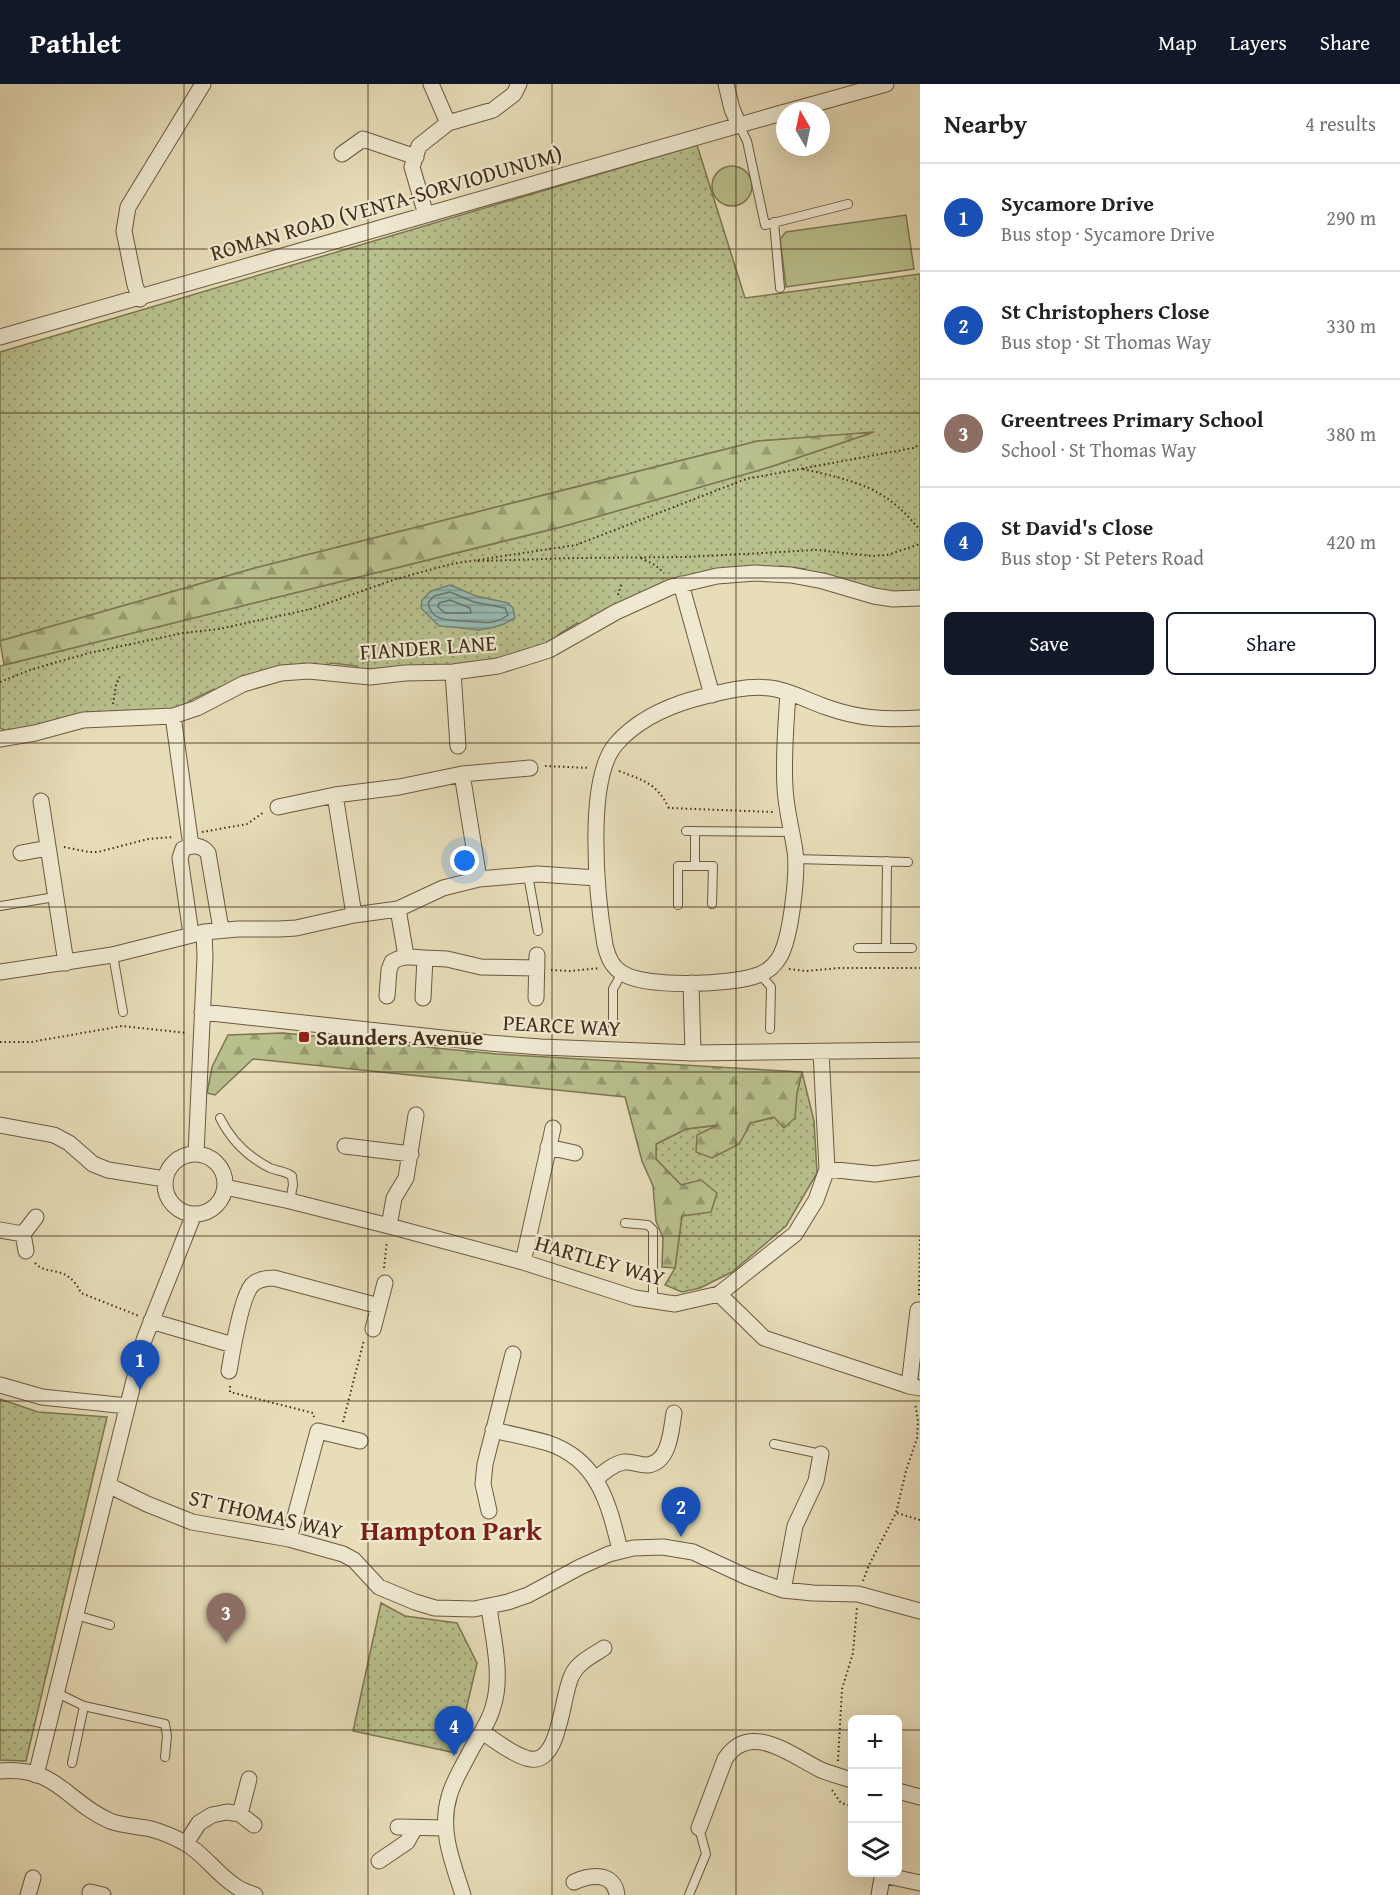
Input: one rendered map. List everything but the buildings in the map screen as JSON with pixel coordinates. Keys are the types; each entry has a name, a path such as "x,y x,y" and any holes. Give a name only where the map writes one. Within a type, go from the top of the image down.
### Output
{"street":[{"path":"140,299 124,231 128,207 203,84"},
{"path":"431,84 448,123"},
{"path":"426,215 412,167 419,146 448,123 494,110 514,94 519,84"},
{"path":"726,84 732,109 739,125"},
{"name":"ROMAN ROAD (VENTA-SORVIODUNUM)","path":"822,102 886,84"},
{"name":"ROMAN ROAD (VENTA-SORVIODUNUM)","path":"0,337 140,299 255,263 776,115"},
{"path":"342,154 363,139 416,157"},
{"name":"FIANDER LANE","path":"0,739 35,733 83,720 172,716 197,708 243,684 281,673 309,671 370,677 405,673 453,672 498,666 540,654 631,605 677,585 730,574 771,574 807,578 874,596 920,598"},
{"path":"677,585 712,694"},
{"path":"453,672 458,746"},
{"path":"788,693 785,764 788,812 795,859 793,897 782,953 776,962 760,975 731,982 648,981 633,978 618,970 607,953 605,945 597,878 597,826 602,770 615,745 641,722 676,705 712,694 763,687 780,690 842,713 864,718 920,718"},
{"path":"172,716 191,840"},
{"path":"278,807 462,774 530,768"},
{"path":"462,774 479,879"},
{"path":"335,795 354,915"},
{"path":"41,801 66,963"},
{"path":"191,840 208,853 221,930"},
{"path":"191,840 183,849 180,858 197,933 205,957 196,1154"},
{"path":"21,853 48,847"},
{"path":"0,972 113,955 197,933 296,928 354,915 398,909 443,888 479,879 528,874 597,878"},
{"path":"398,909 406,957"},
{"path":"387,996 390,965 395,959 406,957 447,959 481,967 537,962 536,998"},
{"path":"423,999 425,958"},
{"path":"691,983 693,1053"},
{"name":"PEARCE WAY","path":"202,1012 500,1044 693,1053 920,1050"},
{"name":"HARTLEY WAY","path":"225,1187 290,1201 523,1262 635,1298 675,1304 719,1294 795,1234 816,1200 827,1168 821,1052"},
{"path":"389,1226 394,1198 406,1178 416,1114"},
{"path":"0,1125 54,1135 69,1143 93,1164 108,1170 165,1179"},
{"path":"523,1262 553,1128"},
{"path":"345,1146 411,1154"},
{"path":"548,1147 575,1153"},
{"path":"196,1154 204,1155 218,1164 225,1179 225,1187 215,1207 209,1211 194,1214 174,1206 166,1193 165,1179 168,1170 179,1158 196,1154"},
{"path":"827,1168 875,1174 920,1168"},
{"path":"36,1775 150,1321 194,1214"},
{"path":"26,1251 23,1234 36,1217"},
{"path":"0,1230 23,1234"},
{"path":"229,1371 233,1345 248,1292 254,1283 260,1280 274,1278 379,1306"},
{"path":"373,1329 385,1283"},
{"path":"719,1294 764,1338 915,1387 919,1310"},
{"path":"150,1321 233,1345"},
{"path":"489,1511 484,1492 484,1475 513,1354"},
{"path":"0,1385 42,1397 127,1406"},
{"path":"596,1479 622,1462 646,1465 661,1459 667,1448 674,1413"},
{"path":"493,1430 547,1443 560,1448 583,1464 596,1479 608,1504 620,1550"},
{"path":"289,1539 318,1431 360,1441"},
{"path":"783,1590 795,1526 816,1481 820,1454"},
{"name":"ST THOMAS WAY","path":"108,1485 192,1522 289,1539 350,1557 379,1587 415,1602 447,1609 489,1607 508,1602 528,1595 580,1566 620,1550 663,1547 693,1552 747,1577 783,1590 859,1595 920,1611"},
{"path":"463,1895 450,1858 446,1828 449,1797 456,1779 494,1706 497,1681 489,1607"},
{"path":"482,1732 524,1757 535,1759 547,1754 554,1743 571,1675 580,1664 604,1648"},
{"path":"699,1827 725,1759 730,1751 745,1742 762,1741 775,1745 835,1775 848,1779"},
{"path":"0,1772 20,1770 45,1777 63,1787 108,1820 130,1827 160,1832 186,1844 233,1891 255,1895"},
{"path":"240,1814 249,1779"},
{"path":"902,1792 920,1797"},
{"path":"186,1844 199,1823 207,1817 223,1813 240,1814 254,1825"},
{"path":"398,1827 446,1828"},
{"path":"379,1862 407,1842 415,1828"},
{"path":"574,1882 585,1877 601,1876 613,1883 617,1895"},
{"path":"879,1895 882,1877"},
{"path":"895,1877 920,1883"},
{"path":"28,1895 33,1878"}],"lane":[{"path":"739,125 747,141 765,225 848,204"},
{"path":"774,222 780,288"},
{"path":"686,831 778,833 791,831"},
{"path":"695,831 695,866"},
{"path":"795,859 908,862"},
{"path":"886,948 887,861"},
{"path":"678,905 678,866 713,866 712,904"},
{"path":"528,874 538,931"},
{"path":"0,906 56,897"},
{"path":"858,948 912,948"},
{"path":"113,955 123,1012"},
{"path":"613,1030 613,989 618,970"},
{"path":"760,975 771,987 770,1029"},
{"path":"220,1118 227,1132 243,1150 262,1164 292,1176 290,1201"},
{"path":"625,1223 648,1225 653,1230 653,1301"},
{"path":"774,1444 820,1454"},
{"path":"76,1615 110,1625"},
{"path":"57,1693 84,1706 165,1724 167,1736 165,1757"},
{"path":"72,1763 84,1706"},
{"path":"689,1895 706,1854 699,1827"}],"path":[{"path":"0,682 30,670 89,653 311,609 396,579 451,564 576,545 746,479 913,448 920,444"},
{"path":"801,469 849,482 882,495 896,505 920,530"},
{"path":"466,561 687,557 817,550 872,556 887,555 920,544"},
{"path":"638,557 647,560 677,585"},
{"path":"112,719 113,696 120,676"},
{"path":"530,768 571,766 616,770 643,780 661,792 669,808 788,812"},
{"path":"48,847 98,852 148,839 191,840 247,824 278,807"},
{"path":"537,962 570,971 618,970"},
{"path":"776,962 787,969 796,970 920,968"},
{"path":"0,1042 42,1041 122,1026 201,1035"},
{"path":"385,1283 383,1274 389,1226"},
{"path":"919,1310 920,1236"},
{"path":"26,1251 39,1267 64,1272 77,1284 81,1293 150,1321"},
{"path":"340,1436 366,1332 373,1329"},
{"path":"229,1371 230,1392 313,1413 318,1431"},
{"path":"848,1805 841,1803 832,1790 840,1747 842,1689 853,1653 859,1595 869,1565 896,1513 918,1429 915,1387"},
{"path":"896,1513 920,1520"}],"green space":[{"path":"697,145 745,298 920,274 920,594 885,591 809,574 805,569 780,566 776,570 720,571 583,625 577,623 558,635 556,643 500,661 361,673 357,666 331,663 324,668 219,692 214,689 189,701 186,708 7,732 0,728 0,666 561,527 770,467 871,433 758,441 255,568 0,641 0,352"},
{"path":"732,166 740,167 746,172 751,178 751,194 746,200 740,205 732,206 724,205 718,200 713,194 712,186 713,178 718,172 724,167"},
{"path":"906,215 914,269 786,287 780,239 786,232"},
{"path":"874,432 770,467 561,527 4,665 0,641 255,568 758,441"},
{"path":"283,1033 497,1054 802,1072 795,1118 784,1128 774,1117 751,1123 739,1144 712,1158 696,1152 697,1135 718,1125 686,1129 656,1144 656,1159 681,1185 701,1180 717,1193 711,1212 682,1216 675,1268 662,1267 663,1238 656,1221 653,1186 642,1161 625,1097 253,1059 215,1095 207,1093 212,1067 228,1035"},
{"path":"802,1072 814,1121 817,1173 786,1226 732,1272 700,1288 682,1292 665,1285 675,1268 682,1216 701,1181 681,1185 656,1159 656,1144 686,1129 721,1125 739,1144 750,1123 775,1117 784,1127"},
{"path":"0,1399 38,1412 107,1417 26,1761 0,1760"},
{"path":"381,1603 405,1616 457,1623 477,1663 456,1753 353,1731"}],"water":[{"path":"450,585 476,596 508,603 513,608 515,618 504,624 479,630 439,626 421,608 422,600 431,591"}],"place":[{"name":"Saunders Avenue","path":"304,1037"},
{"name":"Sycamore Drive","path":"140,1390"},
{"name":"St Christophers Close","path":"681,1537"},
{"name":"Greentrees Primary School","path":"226,1643"},
{"name":"St David's Close","path":"454,1756"}],"district":[{"name":"Hampton Park","path":"451,1530"}]}
